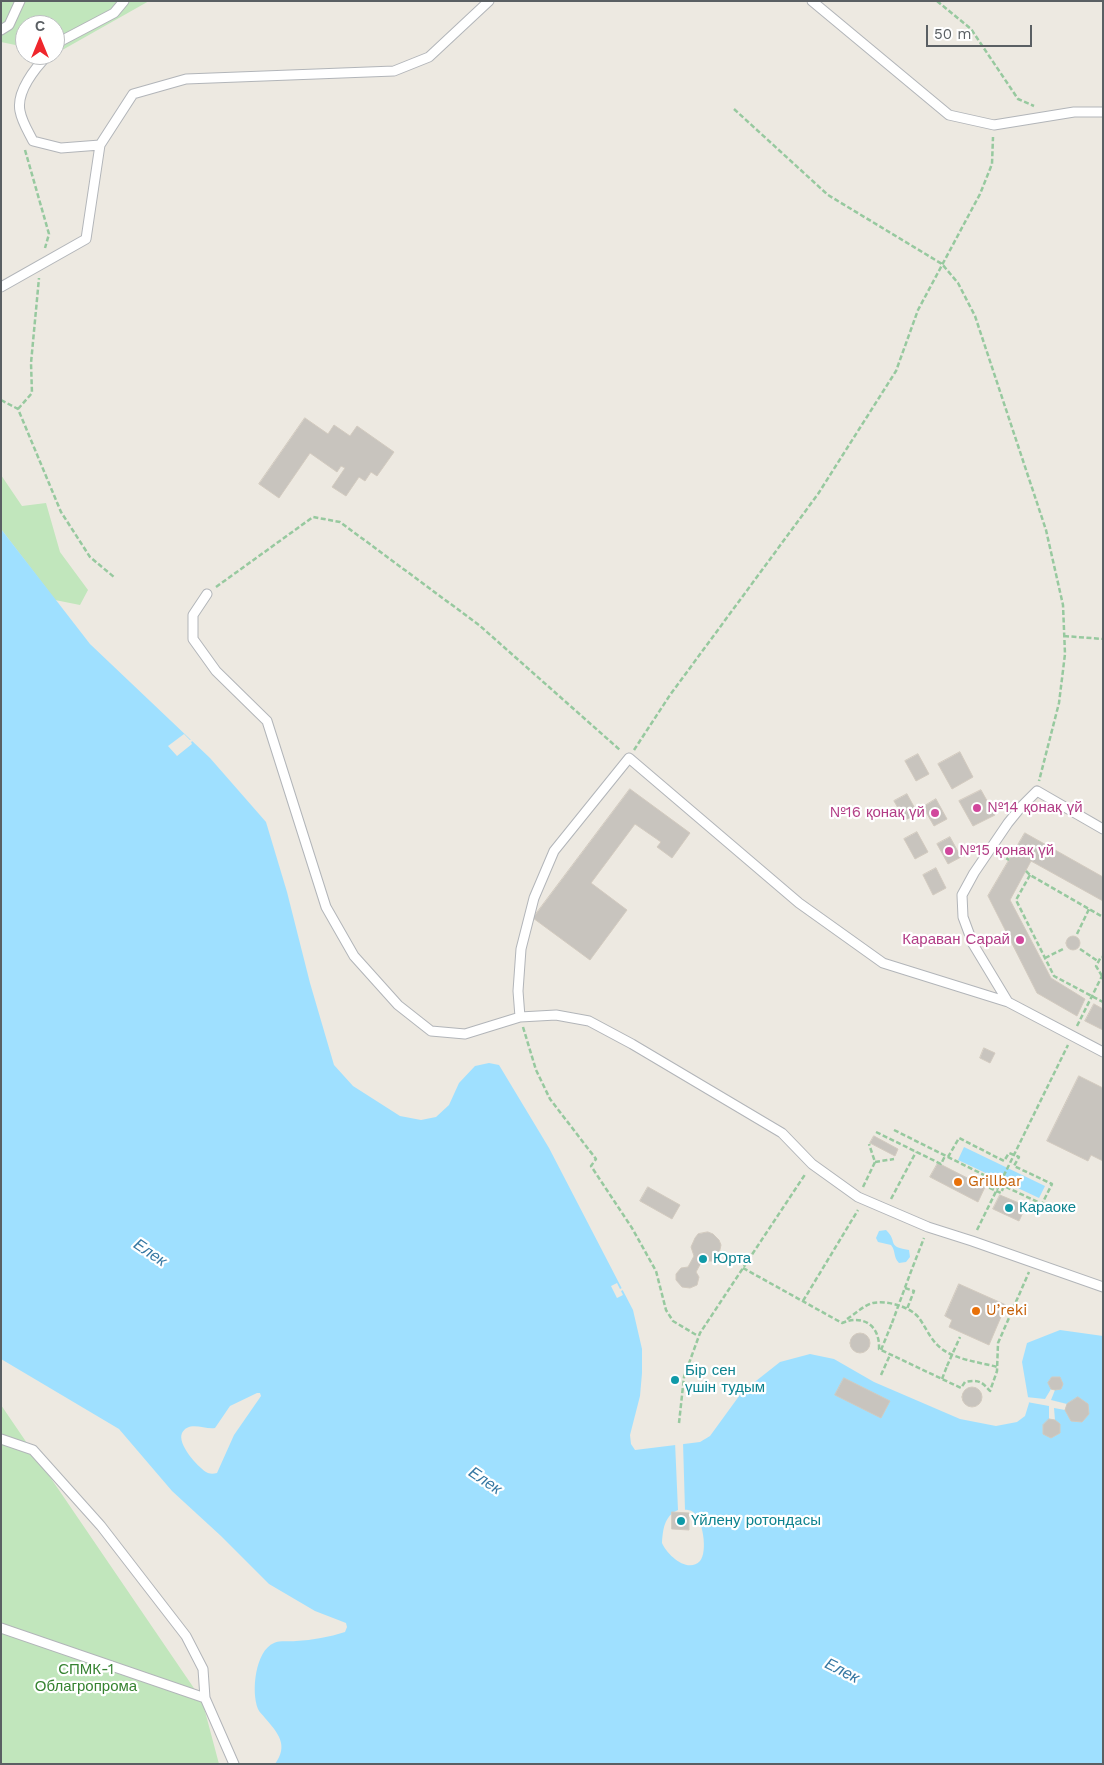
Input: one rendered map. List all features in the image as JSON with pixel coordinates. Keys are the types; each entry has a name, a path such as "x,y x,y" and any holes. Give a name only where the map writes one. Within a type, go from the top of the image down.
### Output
{"lane":[{"path":"1,30 9,25 20,1"},
{"path":"65,39 114,12 124,1"},
{"path":"1,287 86,239 100,145 133,94 186,79 394,71 429,57 489,1"},
{"path":"812,1 949,115 994,125 1074,112 1103,112"},
{"path":"40,65 24,85 19,109 33,141 61,148 100,145"},
{"path":"207,594 192,615 193,639 216,671 267,721 326,907 354,956 398,1006 431,1030 465,1034 520,1017 556,1015 589,1021 632,1044 782,1133 812,1164 861,1199 928,1227 1103,1288"},
{"path":"520,1017 518,991 521,948 534,898 554,851 629,758 799,903 883,963 1008,1002 1103,1052"},
{"path":"1008,1002 973,944 963,917 962,895 974,873 1008,823 1037,791 1103,829"},
{"path":"1,1439 33,1450 101,1526 186,1636 204,1669 205,1698 234,1764"},
{"path":"1,1628 205,1698"}],"path":[{"path":"937,1 971,29 1018,99 1036,107"},
{"path":"734,109 828,196 942,264 958,283 975,316 1043,520 1063,605 1065,654 1059,703 1037,791"},
{"path":"207,594 313,517 340,522 479,625 629,758 670,694 823,486 896,371 918,310 980,194 992,164 994,125"},
{"path":"1,400 18,409 61,512 90,557 114,577"},
{"path":"1064,636 1103,639"},
{"path":"1026,871 1103,917"},
{"path":"1030,875 1016,900 1054,976 1103,1002"},
{"path":"1077,934 1089,909"},
{"path":"1045,958 1063,949"},
{"path":"1080,949 1099,962"},
{"path":"972,1241 1103,976 1096,966 1101,957 1103,957"},
{"path":"520,1017 536,1070 550,1099 596,1159 591,1166 632,1228 656,1271 666,1310 673,1321 698,1336"},
{"path":"876,1132 941,1164 947,1156 959,1138 1004,1161 1009,1153 1019,1157 1014,1166 1052,1184 1042,1204 1004,1186 1001,1193 990,1188 994,1180 947,1156 894,1130"},
{"path":"802,1301 861,1199 875,1162 868,1144"},
{"path":"885,1209 916,1152"},
{"path":"875,1162 894,1159"},
{"path":"678,1424 684,1377 698,1336 812,1164"},
{"path":"881,1350 928,1227"},
{"path":"742,1268 842,1323 850,1320 861,1320 870,1324 880,1339 879,1349 881,1350 961,1388 965,1382 971,1380 985,1384 990,1391 993,1386 997,1366 998,1343 1033,1263"},
{"path":"905,1288 914,1291 907,1309"},
{"path":"842,1323 873,1303 886,1303 907,1309 918,1317 931,1338 944,1350 961,1358 997,1366"},
{"path":"942,1379 960,1337"},
{"path":"881,1375 890,1354"}],"green space":[{"path":"1,1 149,1 65,48 65,15 15,15 15,45 1,42"},
{"path":"1,475 22,506 46,503 60,552 88,590 80,605 55,600 1,529"},
{"name":"СПМК-1 Облагропрома","path":"1,1405 202,1700 219,1764 1,1764"}],"water":[{"name":"Елек","path":"1,529 90,644 210,758 266,822 334,1065 353,1086 400,1116 421,1120 436,1117 449,1105 459,1083 475,1066 489,1063 499,1065 549,1148 633,1310 642,1349 640,1396 630,1435 631,1444 635,1450 700,1442 710,1436 742,1392 780,1362 810,1354 834,1359 874,1382 960,1419 996,1426 1017,1422 1025,1416 1029,1403 1022,1362 1027,1343 1060,1330 1103,1336 1103,1764 275,1764 281,1751 280,1740 278,1734 259,1710 256,1702 256,1673 262,1654 276,1642 315,1639 345,1632 346,1623 315,1611 269,1584 172,1491 119,1429 1,1359","holes":["260,1393 261,1396 234,1435 217,1473 211,1474 206,1472 193,1460 185,1449 181,1438 182,1433 185,1429 193,1426 215,1428 230,1406","678,1510 693,1512 702,1528 704,1551 700,1561 695,1564 684,1564 678,1561 668,1553 662,1543 667,1520"]},
{"path":"964,1147 1045,1186 1039,1198 958,1160"},
{"path":"886,1230 897,1247 909,1250 910,1257 906,1262 899,1263 891,1245 878,1242 876,1238 879,1231"}],"pier":[{"path":"184,734 190,740 194,740 191,742 192,744 177,756 168,746"},
{"path":"617,1283 620,1289 624,1287 625,1289 621,1291 623,1295 617,1298 611,1286"},
{"path":"1051,1389 1055,1390 1051,1400 1067,1404 1065,1410 1054,1408 1055,1420 1049,1419 1049,1406 1027,1402 1026,1397 1045,1399"},
{"path":"675,1442 683,1442 685,1510 678,1510"}],"building":[{"path":"305,418 328,434 334,425 350,436 357,426 394,452 377,476 371,472 365,481 359,477 346,496 332,487 345,468 341,466 337,472 310,453 279,498 259,484"},
{"path":"960,752 973,777 952,789 938,764"},
{"path":"918,754 929,774 916,781 905,761"},
{"path":"630,789 690,833 672,858 657,847 661,842 635,824 591,883 627,910 590,960 533,918"},
{"name":"№14 қонақ үй","path":"981,790 995,815 973,826 959,801"},
{"path":"907,794 918,814 905,820 894,801"},
{"name":"№16 қонақ үй","path":"936,799 947,819 934,826 923,807"},
{"path":"917,832 928,852 915,859 904,839"},
{"name":"Караван Сарай","path":"1025,833 1103,877 1103,901 1031,861 1010,900 1051,978 1085,999 1077,1016 1037,993 988,896"},
{"name":"№15 қонақ үй","path":"950,837 961,857 948,864 937,844"},
{"path":"936,868 946,888 933,895 923,875"},
{"path":"1073,936 1078,938 1080,943 1078,948 1073,950 1068,948 1066,943 1068,938"},
{"path":"1094,1004 1103,1009 1103,1030 1085,1021"},
{"path":"984,1048 995,1053 990,1063 980,1058"},
{"path":"1079,1076 1103,1088 1103,1161 1091,1155 1088,1161 1047,1141"},
{"path":"874,1136 898,1149 895,1156 870,1143"},
{"name":"Grillbar","path":"938,1163 985,1187 978,1202 930,1177"},
{"path":"648,1187 680,1205 672,1219 640,1201"},
{"name":"Караоке","path":"1000,1195 1026,1206 1019,1221 993,1209"},
{"name":"Юрта","path":"708,1232 719,1240 721,1245 719,1254 712,1261 702,1261 696,1272 699,1277 697,1285 690,1288 682,1287 676,1280 676,1274 681,1268 688,1267 694,1256 691,1247 698,1234"},
{"name":"U’reki","path":"959,1284 1006,1305 989,1345 949,1327 952,1320 945,1316"},
{"path":"860,1333 867,1336 870,1343 867,1350 860,1353 853,1350 850,1343 853,1336"},
{"path":"1052,1377 1060,1377 1063,1384 1061,1389 1051,1389 1048,1383"},
{"path":"844,1378 890,1401 881,1418 835,1395"},
{"path":"972,1387 979,1390 982,1397 979,1404 972,1407 965,1404 962,1397 965,1390"},
{"path":"1078,1397 1088,1404 1089,1414 1082,1422 1071,1421 1065,1410 1067,1404"},
{"path":"1049,1419 1055,1420 1060,1424 1060,1433 1051,1438 1043,1434 1043,1425"},
{"name":"Үйлену ротондaсы","path":"672,1512 689,1513 689,1530 672,1529"}],"place":[{"name":"№14 қонақ үй","path":"977,808"},
{"name":"№16 қонақ үй","path":"935,813"},
{"name":"№15 қонақ үй","path":"949,851"},
{"name":"Караван Сарай","path":"1020,940"},
{"name":"Grillbar","path":"958,1182"},
{"name":"Караоке","path":"1009,1208"},
{"name":"Юрта","path":"703,1259"},
{"name":"U’reki","path":"976,1311"},
{"name":"Бір сен үшін тудым","path":"675,1380"},
{"name":"Үйлену ротондaсы","path":"681,1521"}]}
